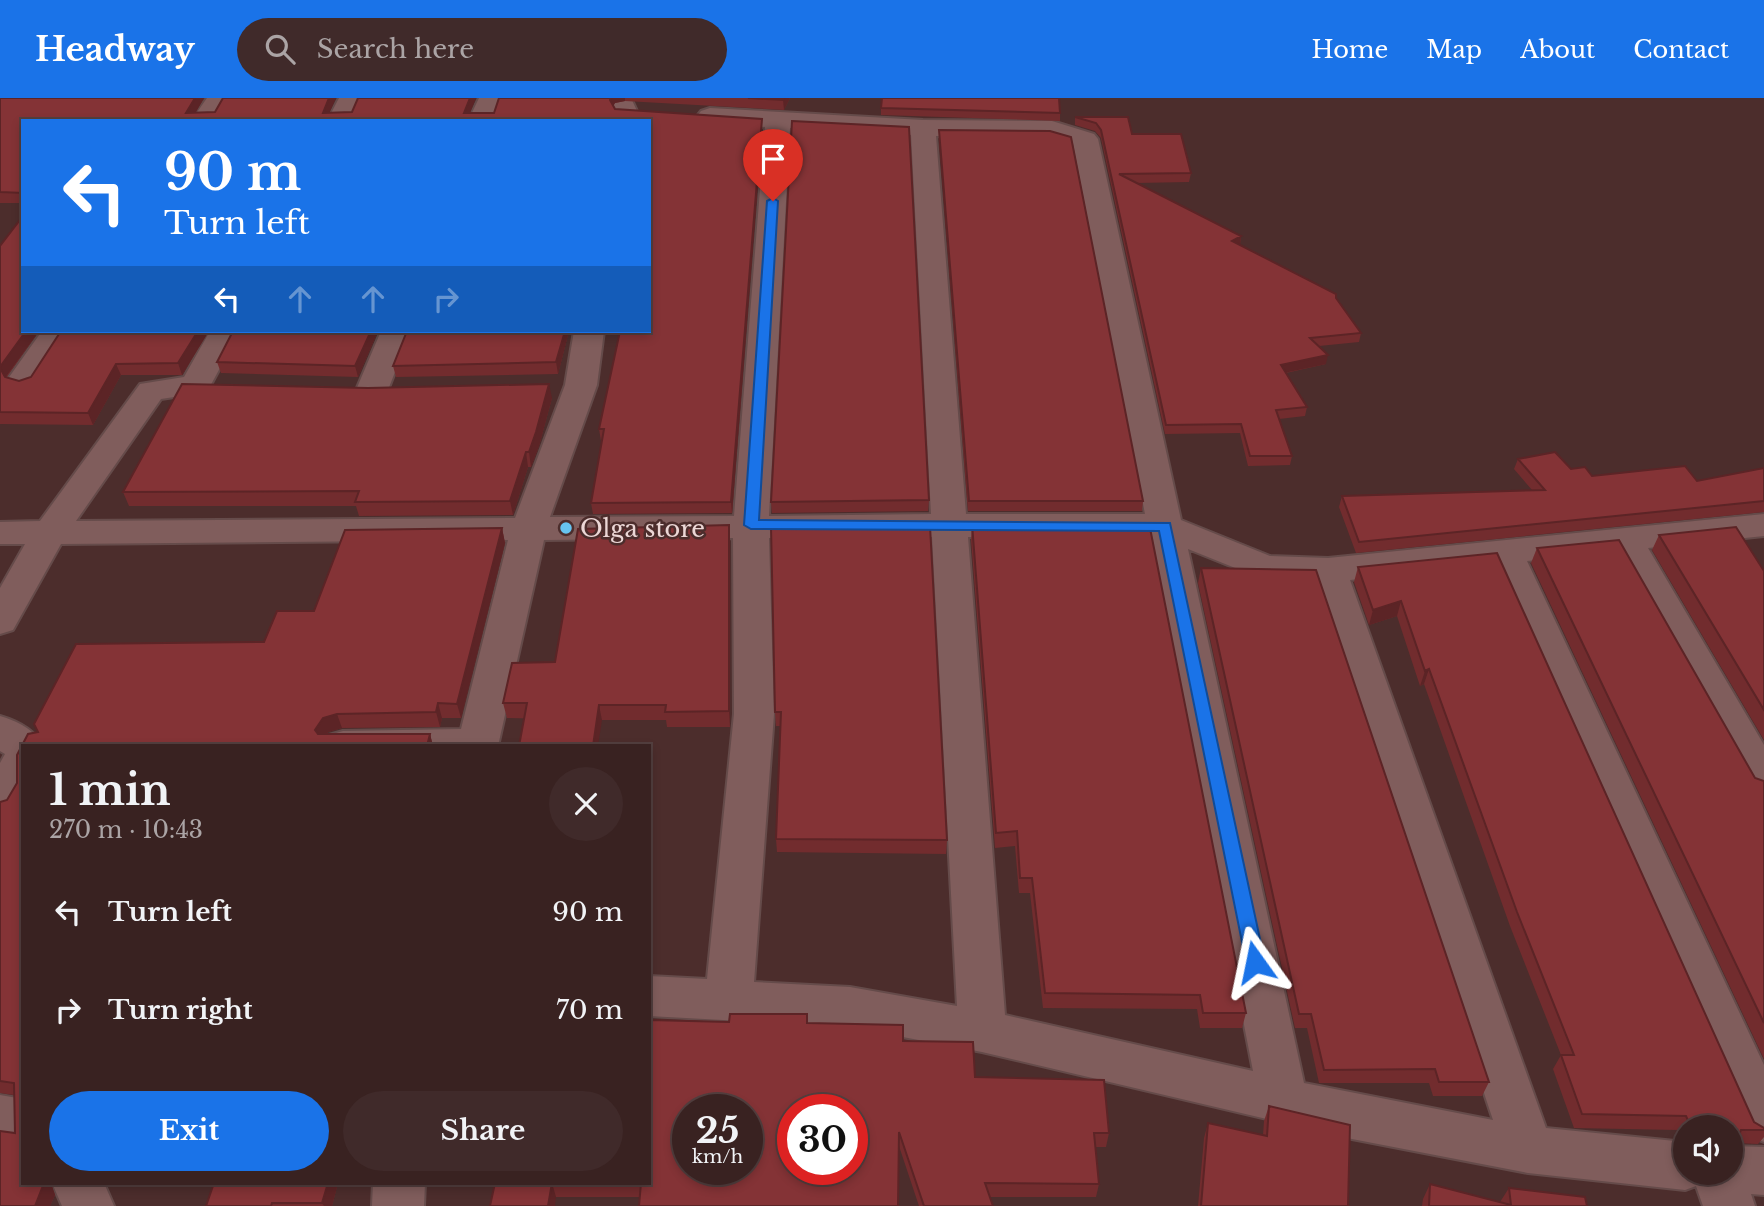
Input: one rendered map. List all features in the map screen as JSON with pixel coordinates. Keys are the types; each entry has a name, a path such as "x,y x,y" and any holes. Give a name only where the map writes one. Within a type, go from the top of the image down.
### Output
{"street":[{"path":"205,119 219,98"},
{"path":"340,119 351,98"},
{"path":"482,119 491,98"},
{"path":"640,111 923,128 1052,129 1085,139 1283,1099"},
{"path":"729,998 754,714 751,525 778,121"},
{"path":"923,128 951,524 982,1031"},
{"path":"23,380 56,333"},
{"path":"196,385 224,333"},
{"path":"372,390 395,333"},
{"path":"477,744 529,528 567,386 588,333"},
{"path":"0,621 49,534 151,391 196,385 231,386"},
{"path":"0,533 751,525 1165,526 1265,568 1328,570 1506,554 1764,525"},
{"path":"1625,540 1764,781"},
{"path":"1506,554 1764,1119"},
{"path":"1328,570 1528,1150"},
{"path":"0,731 21,745"},
{"path":"0,800 21,763"},
{"path":"651,996 729,998 850,1007 982,1031 1283,1099 1528,1150 1673,1165"},
{"path":"0,1118 21,1122"},
{"path":"1743,1170 1764,1171"},
{"path":"79,1185 88,1206"},
{"path":"398,1206 399,1185"},
{"path":"1722,1185 1729,1206"}],"building":[{"path":"0,98 195,98 186,113 215,112 223,98 329,98 323,113 352,112 358,98 470,98 464,113 494,113 499,98 611,98 615,109 762,119 731,502 591,503 604,429 599,429 620,333 651,333 651,119 21,119 21,193 0,192"},
{"path":"748,98 784,98 783,100"},
{"path":"882,98 1059,98 1060,113 881,108"},
{"path":"1075,117 1128,117 1132,134 1181,134 1191,173 1119,174 1241,236 1232,241 1336,294 1336,298 1361,333 1310,338 1328,355 1281,365 1307,407 1276,410 1292,456 1250,456 1241,424 1166,425 1101,130 1096,123"},
{"path":"792,121 909,127 929,500 771,502"},
{"path":"939,130 1050,131 1071,137 1143,501 969,501"},
{"path":"21,219 21,333 25,333 0,367 0,246"},
{"path":"60,333 197,333 178,363 116,364 88,413 0,412 0,368 5,377 19,381 31,377"},
{"path":"232,333 370,333 355,366 217,362"},
{"path":"406,333 564,333 556,362 393,366"},
{"path":"182,384 368,388 549,384 536,432 529,452 526,452 510,501 355,502 359,491 123,492"},
{"path":"1555,452 1571,469 1585,467 1592,476 1685,466 1697,481 1764,468 1764,501 1359,542 1342,496 1545,490 1518,459"},
{"path":"1149,523 1246,1013 1203,1013 1200,995 1045,993 1032,878 1020,878 1017,831 996,833 972,524"},
{"path":"729,525 729,711 665,712 666,705 599,705 593,744 519,744 527,703 503,703 512,663 555,662 578,529"},
{"path":"930,526 947,840 776,839 781,712 775,712 771,527"},
{"path":"1736,527 1764,571 1764,710 1659,535"},
{"path":"502,528 457,704 438,703 436,712 337,714 323,718 315,730 318,734 430,734 428,744 23,744 28,734 38,732 34,724 76,644 264,642 277,611 314,611 345,530"},
{"path":"1619,540 1755,778 1764,781 1764,1023 1537,548"},
{"path":"1497,553 1754,1122 1764,1130 1743,1130 1743,1115 1582,1114 1561,1055 1574,1055 1517,912 1429,669 1425,671 1401,601 1373,610 1358,567"},
{"path":"1201,568 1316,570 1489,1082 1439,1082 1435,1069 1324,1070 1311,1014 1299,1014"},
{"path":"21,747 21,1185 43,1185 35,1206 0,1206 0,1131 15,1133 14,1083 0,1081 0,802 7,800 17,783 17,755"},
{"path":"730,1014 807,1014 807,1023 903,1025 903,1041 973,1042 975,1077 1104,1080 1109,1133 1094,1133 1099,1184 985,1183 993,1206 924,1206 899,1132 898,1206 639,1206 641,1185 651,1185 651,1020 729,1022"},
{"path":"1269,1106 1350,1125 1348,1206 1201,1206 1208,1123 1267,1136"},
{"path":"1430,1184 1511,1205 1509,1188 1585,1197 1587,1206 1429,1206"},
{"path":"213,1185 327,1185 322,1203 206,1206"},
{"path":"495,1185 552,1185 548,1206 490,1206"}],"place":[{"name":"Olga store","path":"566,528"}],"route":[{"path":"773,201 751,525 1165,526 1255,962"}]}
